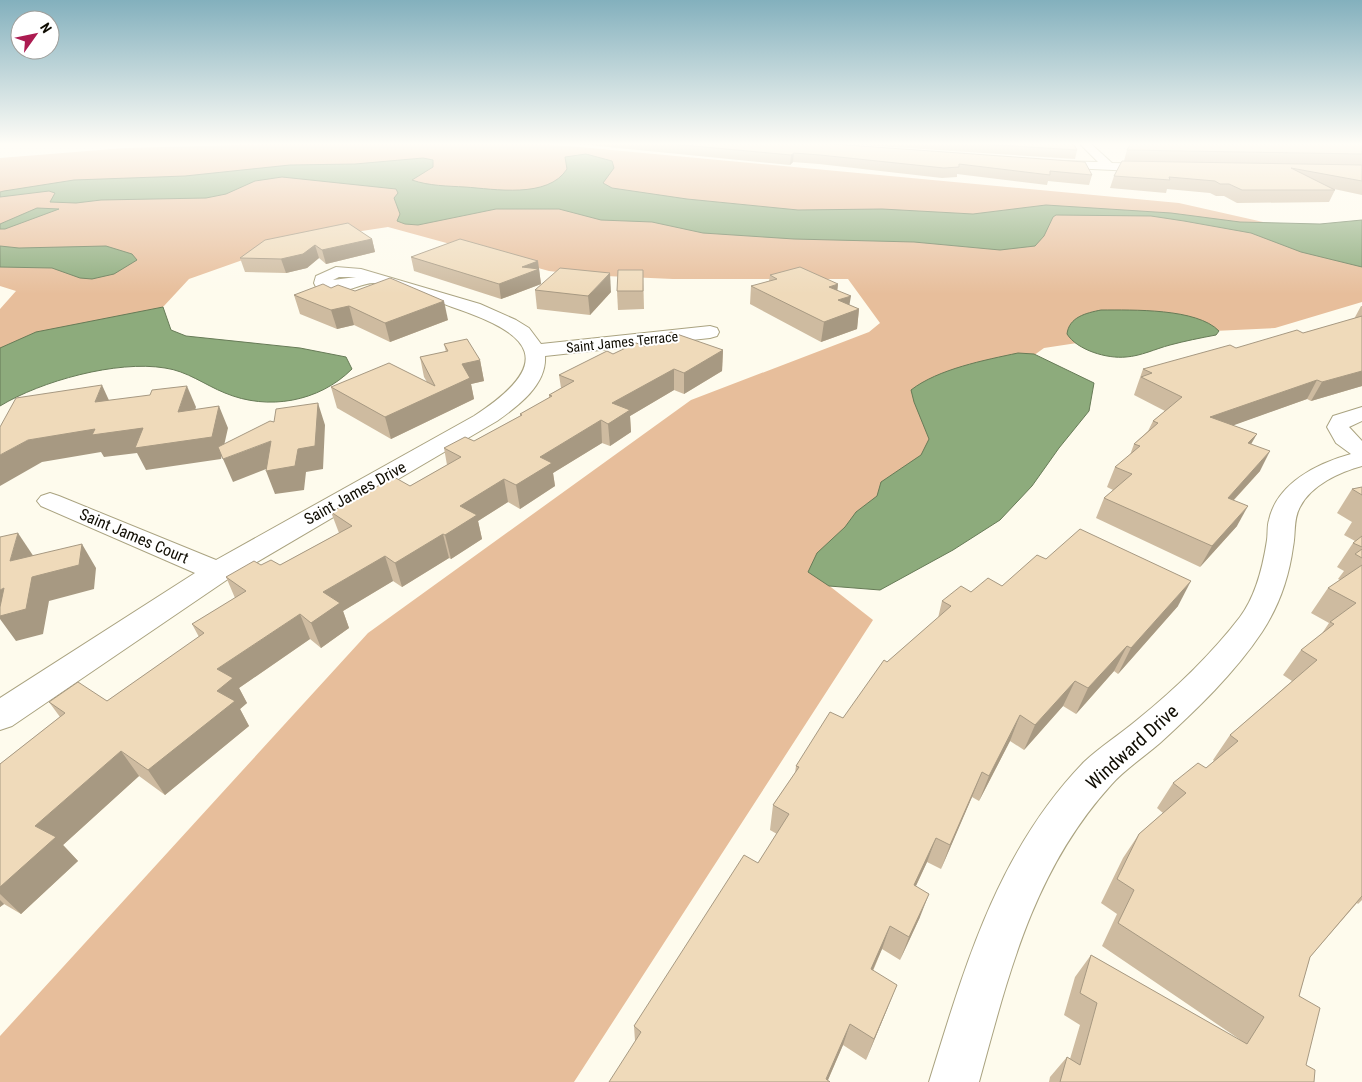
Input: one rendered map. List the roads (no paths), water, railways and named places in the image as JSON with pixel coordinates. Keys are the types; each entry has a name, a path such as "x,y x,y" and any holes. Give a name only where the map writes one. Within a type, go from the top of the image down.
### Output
{"street":[{"path":"375,278 461,305 509,323 530,341 534,351"},
{"name":"Saint James Terrace","path":"534,351 710,332"},
{"name":"Saint James Drive","path":"0,716 218,572 482,421 508,402 531,375 534,369 534,351"},
{"path":"1362,414 1341,421 1338,426 1340,434 1362,451"},
{"name":"Windward Drive","path":"954,1082 996,939 1030,863 1056,822 1099,772 1203,683 1242,638 1257,616 1271,582 1281,540 1282,519 1290,501 1304,486 1323,473 1362,459"},
{"name":"Saint James Court","path":"50,500 218,572"}]}
